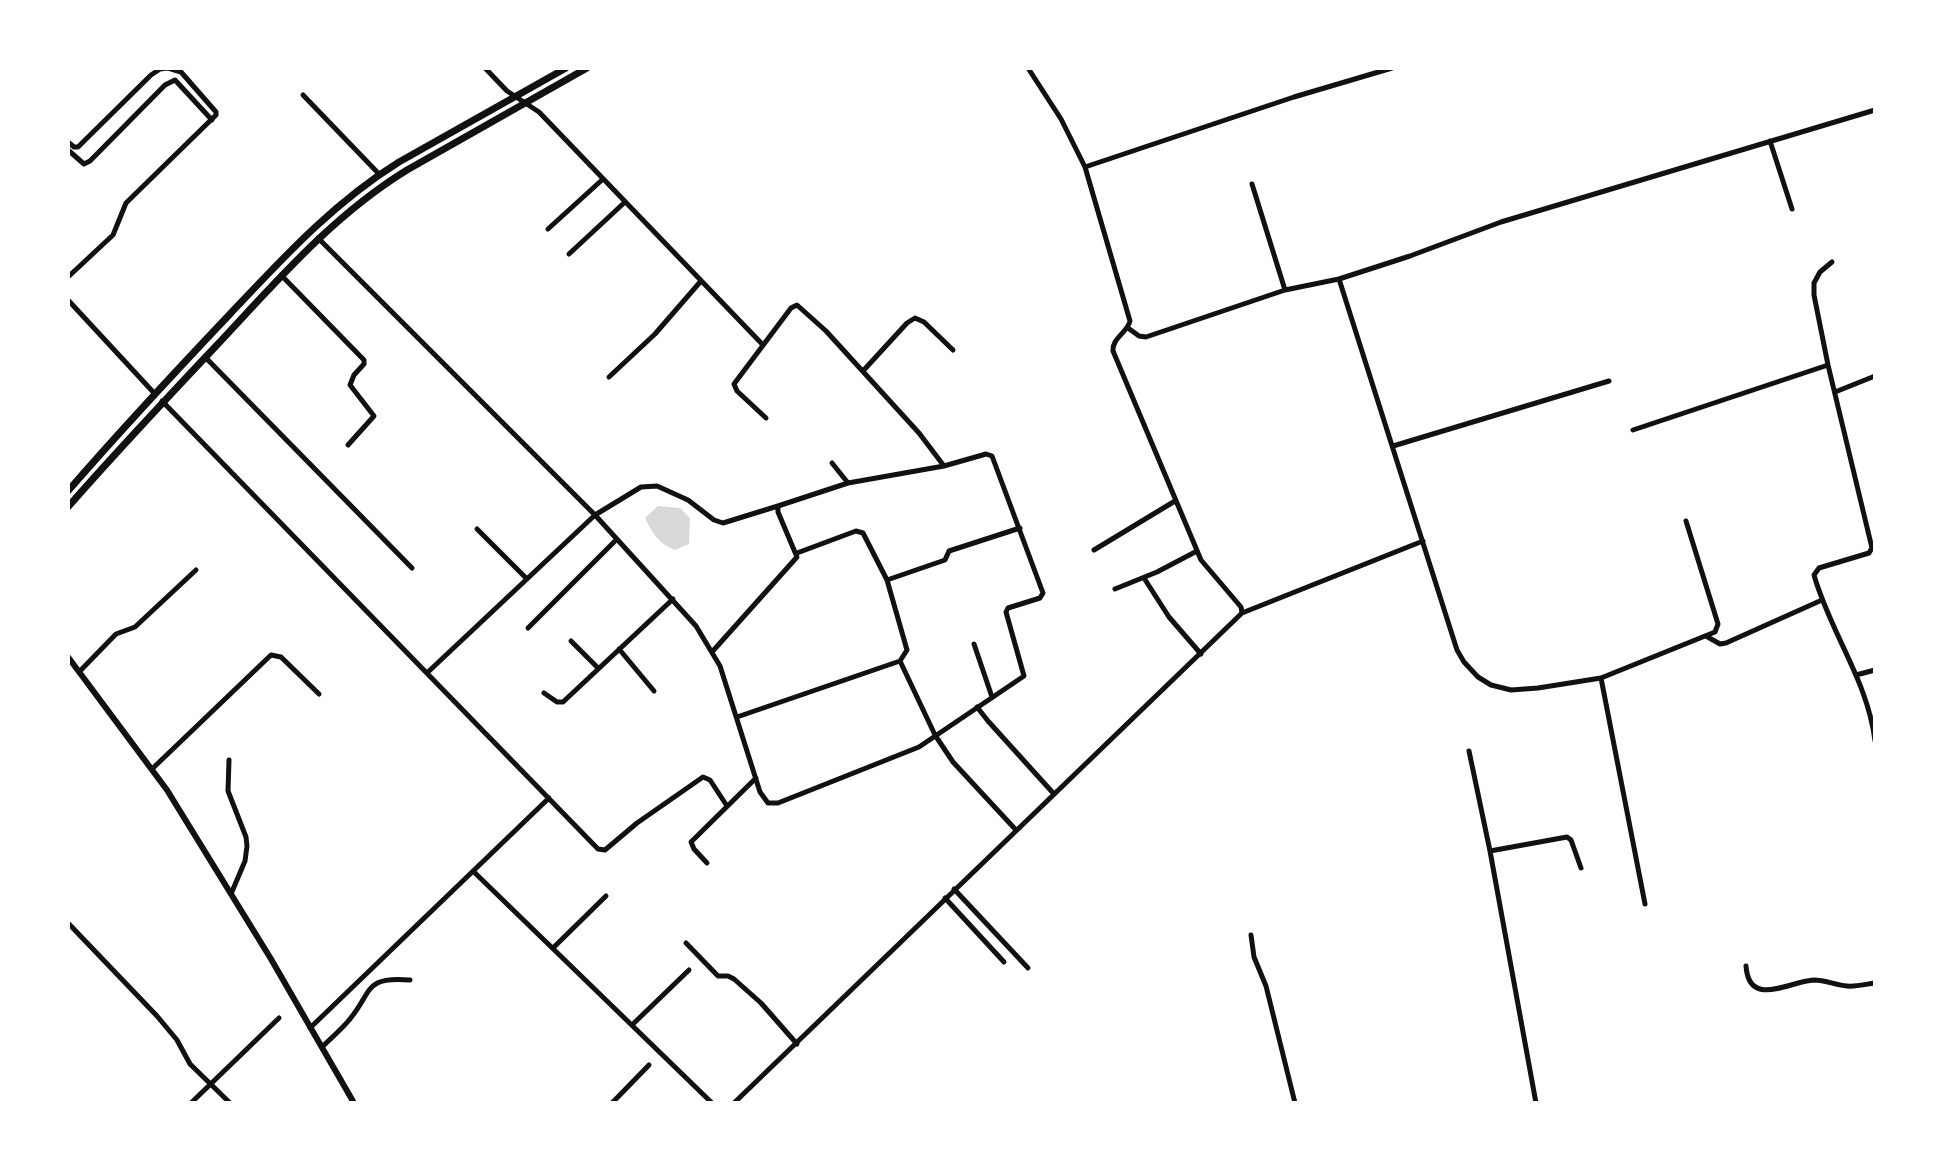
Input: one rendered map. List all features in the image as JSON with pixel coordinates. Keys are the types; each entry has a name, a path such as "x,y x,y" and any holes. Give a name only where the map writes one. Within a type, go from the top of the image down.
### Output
{"main road":[{"path":"68,491 155,394 311,230 347,198 379,174 566,68"},
{"path":"68,507 162,401 318,238 381,186 462,137 587,68"}],"street":[{"path":"485,68 514,97 540,112 763,345"},
{"path":"1028,68 1061,119 1085,167 1130,321 1128,328 1114,343 1113,351 1203,564 1241,607 1241,613"},
{"path":"1085,167 1294,97 1392,68"},
{"path":"68,142 78,147 160,69 181,72 216,112 212,120 126,203 113,235 68,277"},
{"path":"68,150 84,164 90,161 165,85 175,80 212,120"},
{"path":"303,95 379,174"},
{"path":"1128,328 1139,336 1146,337 1286,290 1339,279 1501,222 1875,110"},
{"path":"1770,141 1792,209"},
{"path":"548,229 603,179"},
{"path":"1252,184 1286,290"},
{"path":"569,254 625,202"},
{"path":"318,238 595,514 696,626 720,666 762,797 773,805 914,749 1024,674 1006,611 1012,606 1040,598 1043,593 993,458 989,454 944,466 848,482 723,523 713,520 688,500 652,485 641,487 595,514 428,672"},
{"path":"1832,262 1821,270 1814,289 1828,365 1872,548 1870,552 1819,568 1814,575 1822,600 1870,710 1875,741"},
{"path":"281,275 363,360 364,364 350,385 373,416 348,445"},
{"path":"1339,279 1457,650 1478,677 1491,685 1511,690 1601,678 1715,632 1718,624 1686,521"},
{"path":"610,376 654,334 701,281"},
{"path":"68,300 155,394"},
{"path":"765,418 737,391 734,384 797,305 826,331 863,371 919,433 944,466"},
{"path":"863,371 907,323 915,318 924,322 953,350"},
{"path":"205,357 412,568"},
{"path":"1633,430 1828,365"},
{"path":"1835,392 1875,376"},
{"path":"1392,446 1609,381"},
{"path":"162,401 598,849 603,850 703,777 710,780 727,806"},
{"path":"832,463 848,482"},
{"path":"1094,550 1175,501"},
{"path":"712,652 795,561 797,552 778,512 778,506"},
{"path":"887,580 945,560 949,551 1020,528"},
{"path":"477,529 527,579"},
{"path":"737,717 900,661 906,650 887,580 867,538 856,531 797,552"},
{"path":"528,628 617,539"},
{"path":"734,1103 1241,613 1423,541"},
{"path":"1115,589 1144,578 1197,551"},
{"path":"79,672 116,634 135,626 196,570"},
{"path":"1144,578 1169,617 1201,654"},
{"path":"544,693 557,702 563,702 673,598"},
{"path":"1706,636 1720,644 1726,643 1822,600"},
{"path":"571,641 598,668"},
{"path":"974,645 992,696"},
{"path":"619,649 654,691"},
{"path":"152,769 271,655 281,657 319,694"},
{"path":"68,657 167,790 354,1103"},
{"path":"900,661 935,735 953,762 1016,830"},
{"path":"1856,675 1875,670"},
{"path":"1601,678 1645,904"},
{"path":"977,707 1054,794"},
{"path":"1469,751 1536,1103"},
{"path":"229,761 228,791 247,846 231,894"},
{"path":"707,863 691,842 756,778"},
{"path":"310,1028 549,798"},
{"path":"1490,851 1567,837 1571,840 1581,868"},
{"path":"474,872 712,1103"},
{"path":"954,889 1028,968"},
{"path":"553,948 606,896"},
{"path":"945,898 1004,962"},
{"path":"68,923 158,1016 177,1040 190,1064 230,1103"},
{"path":"1251,936 1254,957 1266,986 1295,1103"},
{"path":"687,943 718,976 731,976 742,986 797,1044"},
{"path":"1746,966 1749,980 1753,986 1761,989 1781,989 1814,980 1850,986 1875,983"},
{"path":"632,1026 690,970"},
{"path":"322,1047 351,1019 366,993 377,983 394,979 410,980"},
{"path":"191,1103 279,1018"},
{"path":"612,1103 649,1065"}],"shaded area":[{"path":"658,506 680,508 690,518 689,544 675,550 657,538 645,518"}]}
